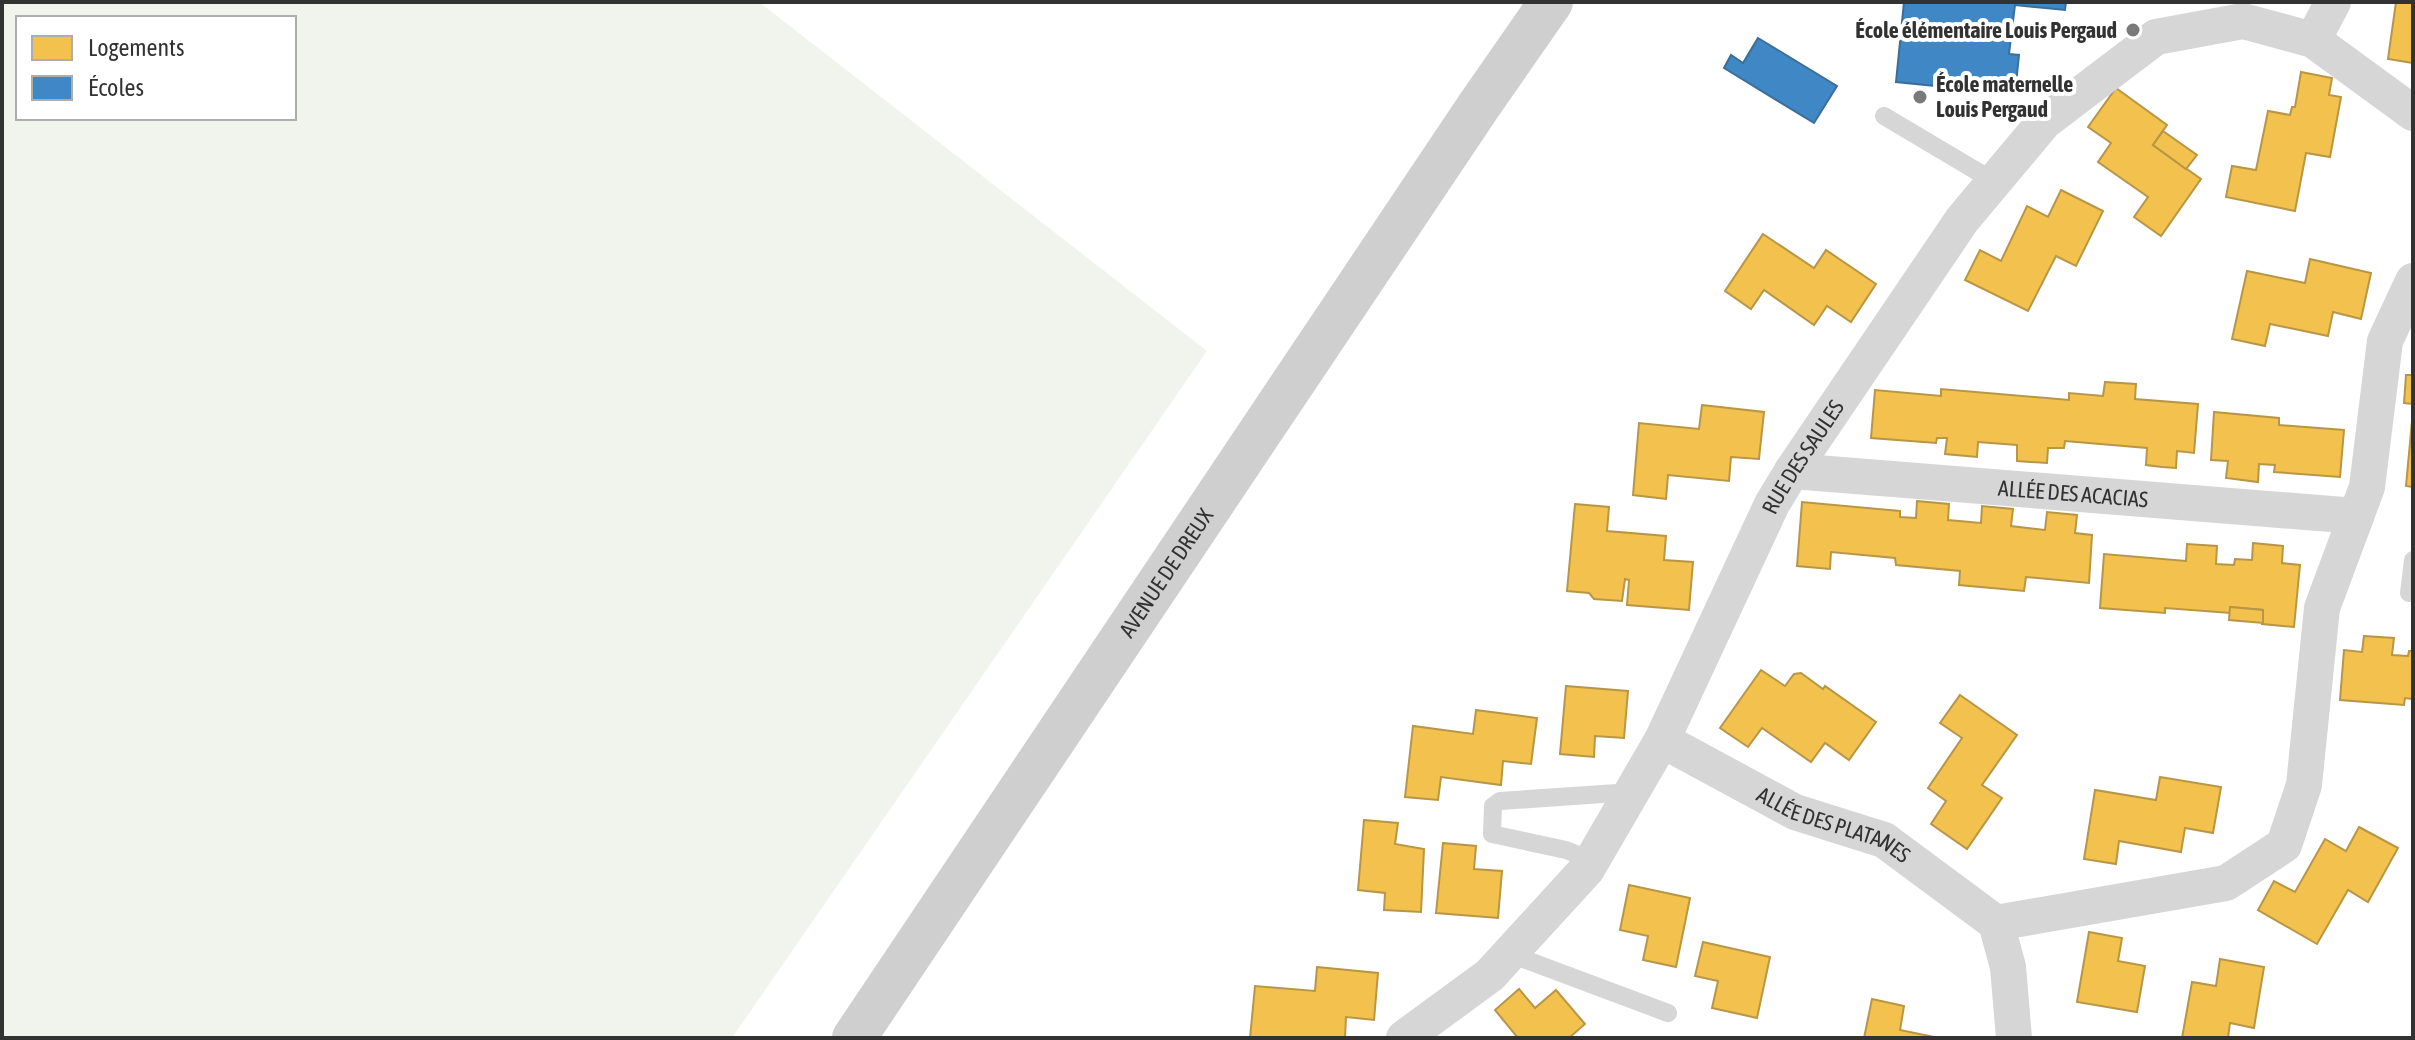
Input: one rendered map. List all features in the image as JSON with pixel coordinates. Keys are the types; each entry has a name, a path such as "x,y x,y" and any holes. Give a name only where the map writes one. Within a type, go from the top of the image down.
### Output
{"main road":[{"name":"AVENUE DE DREUX","path":"1478,107 1542,2"},
{"name":"AVENUE DE DREUX","path":"854,1038 1551,2"}],"street":[{"path":"2313,40 2333,2"},
{"name":"RUE DES SAULES","path":"1404,1038 1490,975 1587,869 1662,740 1765,518 1792,471 1962,220 2044,122 2156,37 2243,21 2313,40 2413,113"},
{"path":"2014,1038 2008,967 1996,923 2226,883 2284,845 2304,785 2322,608 2367,487 2385,341 2413,281"},
{"name":"ALLÉE DES ACACIAS","path":"1792,471 2356,516"},
{"name":"ALLÉE DES PLATANES","path":"1662,740 1795,812 1884,840 1996,923"}],"lane":[{"path":"1884,116 1995,182"},
{"path":"2409,593 2413,560"},
{"path":"1587,869 1576,854 1566,850 1492,834 1493,806 1500,801 1632,792"},
{"path":"1510,954 1668,1013"}],"shaded area":[{"path":"2,2 759,2 1207,351 732,1038 2,1038"}],"building: Logements":[{"path":"2396,2 2413,2 2413,63 2388,59"},
{"path":"2301,72 2332,78 2329,95 2341,97 2330,157 2306,153 2295,211 2226,197 2232,166 2256,170 2268,111 2290,115 2292,107 2295,107"},
{"path":"2116,88 2167,125 2153,145 2201,179 2161,236 2134,217 2148,197 2098,162 2111,143 2088,127"},
{"path":"2163,131 2197,155 2186,169 2153,145"},
{"path":"2061,190 2103,211 2076,266 2056,256 2028,311 1965,280 1980,250 2001,261 2027,206 2048,217"},
{"path":"1763,234 1814,268 1826,250 1876,284 1851,322 1827,306 1814,325 1764,290 1751,309 1725,291"},
{"path":"2310,259 2371,273 2361,319 2333,312 2328,336 2270,324 2265,346 2232,339 2247,271 2305,283"},
{"path":"2406,375 2413,375 2413,404 2404,403"},
{"path":"2105,382 2136,384 2135,399 2198,404 2194,453 2177,451 2176,468 2162,467 2146,465 2147,448 2065,441 2064,448 2048,448 2047,463 2017,461 2017,445 1978,442 1977,457 1945,454 1947,438 1937,438 1936,443 1871,438 1875,390 1941,396 1941,389 2069,400 2069,393 2103,396"},
{"path":"1702,405 1764,412 1759,459 1731,457 1729,481 1668,475 1666,499 1633,495 1639,423 1699,429"},
{"path":"2214,412 2279,418 2279,425 2344,430 2340,477 2274,472 2275,465 2259,464 2258,482 2226,478 2228,461 2211,460"},
{"path":"2413,421 2413,487 2406,486"},
{"path":"1917,501 1949,504 1948,520 1981,523 1982,506 2013,509 2011,526 2045,530 2047,512 2077,515 2075,533 2092,535 2089,583 2026,577 2024,591 1959,585 1960,571 1896,565 1895,558 1831,552 1830,569 1797,566 1802,502 1900,511 1900,517 1916,518"},
{"path":"1575,504 1609,507 1607,531 1666,536 1664,560 1693,562 1689,610 1627,605 1629,580 1625,579 1622,601 1594,599 1589,593 1567,591"},
{"path":"2253,543 2283,546 2282,563 2300,565 2294,627 2262,624 2263,610 2230,607 2230,613 2165,608 2165,613 2100,608 2104,554 2186,561 2187,544 2217,546 2216,564 2234,565 2235,559 2252,560"},
{"path":"2230,607 2263,610 2263,623 2229,620"},
{"path":"2364,636 2394,638 2392,655 2408,656 2409,651 2413,651 2413,699 2405,698 2404,705 2340,700 2344,650 2362,652"},
{"path":"1761,670 1785,686 1794,674 1801,673 1876,722 1849,760 1825,743 1811,762 1762,728 1748,747 1720,728"},
{"path":"1566,686 1628,691 1624,738 1595,736 1594,757 1560,754"},
{"path":"1960,695 2017,735 1982,785 2002,798 1967,849 1931,824 1946,801 1928,788 1962,738 1940,723"},
{"path":"1476,710 1537,718 1531,764 1503,761 1501,785 1441,777 1438,800 1405,797 1413,726 1473,734"},
{"path":"2160,777 2221,787 2213,833 2185,828 2181,852 2119,841 2116,864 2084,859 2095,790 2156,800"},
{"path":"1364,820 1398,823 1395,844 1424,849 1421,912 1384,910 1385,893 1358,890"},
{"path":"2359,827 2398,848 2368,902 2348,890 2317,944 2258,910 2274,881 2295,892 2325,839 2346,851"},
{"path":"1443,843 1476,846 1474,869 1502,871 1498,918 1436,913"},
{"path":"1629,885 1690,898 1676,967 1643,960 1648,936 1620,930"},
{"path":"2089,932 2122,938 2118,961 2145,966 2137,1012 2077,1002"},
{"path":"1703,942 1770,957 1757,1018 1712,1008 1718,981 1695,976"},
{"path":"2220,959 2264,967 2254,1028 2230,1023 2228,1038 2182,1038 2192,982 2216,986"},
{"path":"1317,967 1378,973 1374,1020 1346,1017 1345,1038 1250,1038 1255,986 1315,991"},
{"path":"1519,989 1535,1008 1556,990 1585,1024 1569,1038 1518,1038 1495,1010"},
{"path":"1872,999 1904,1006 1900,1030 1939,1038 1864,1038"}],"building: Écoles":[{"path":"1904,2 2066,2 2065,10 2015,5 2009,54 2019,55 2015,94 1896,82"},
{"path":"1758,38 1837,86 1814,123 1724,68 1731,55 1743,63"}],"place":[{"name":"École élémentaire Louis Pergaud","path":"2133,30"},
{"name":"École maternelle Louis Pergaud","path":"1920,97"}]}
